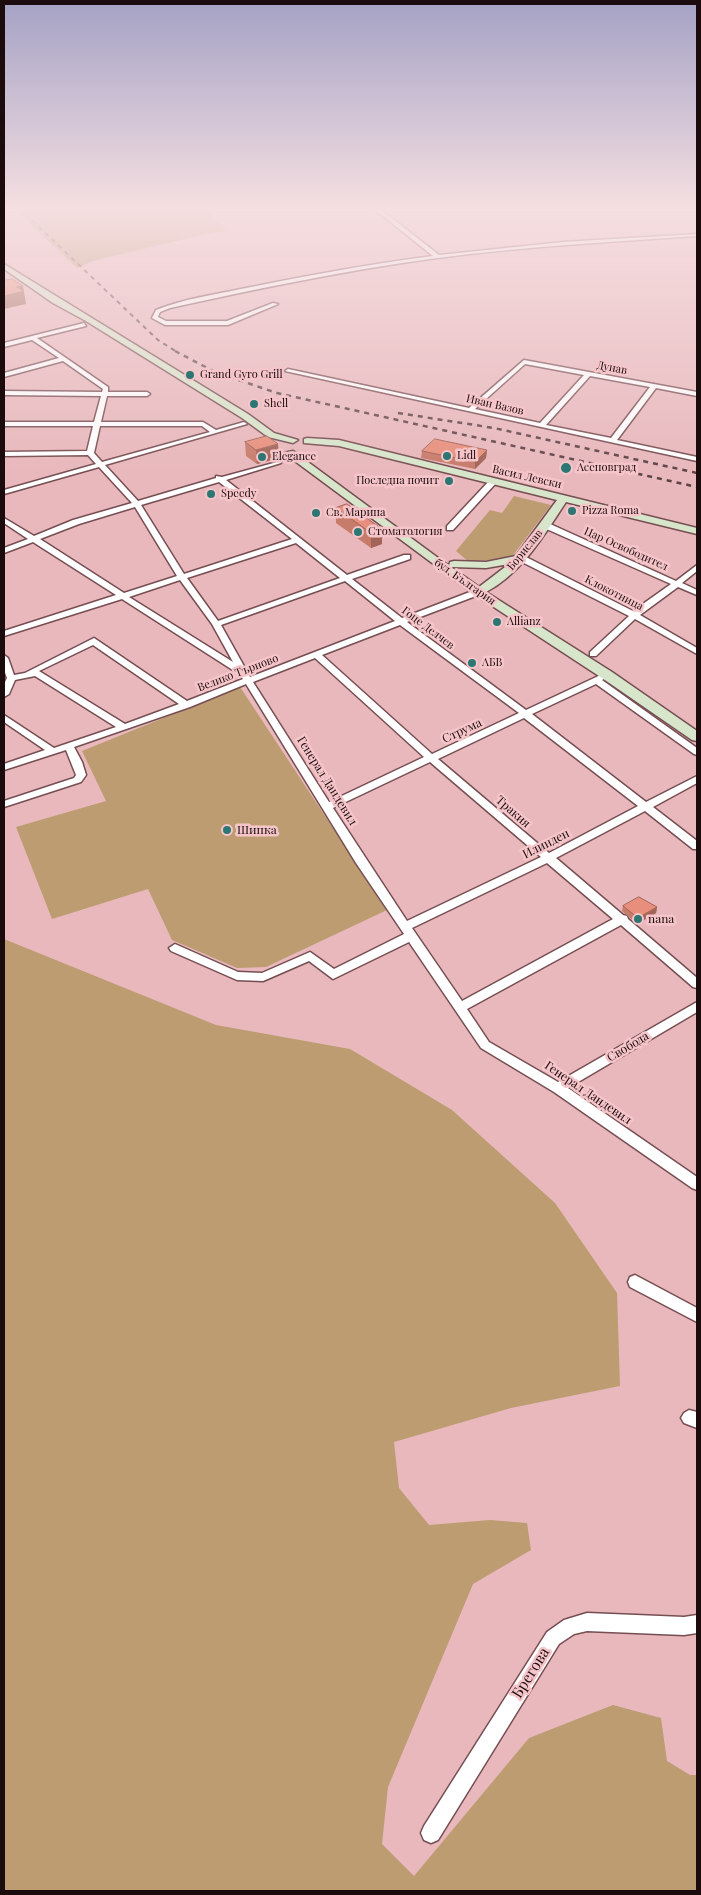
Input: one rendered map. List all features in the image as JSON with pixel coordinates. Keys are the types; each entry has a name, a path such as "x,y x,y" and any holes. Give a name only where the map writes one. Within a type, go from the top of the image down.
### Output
{"main road":[{"name":"бул. България","path":"38,296 286,451 483,590 601,677 697,737"},
{"path":"49,296 245,416 271,435 293,440 310,447"},
{"path":"293,440 283,445 286,451 310,447"},
{"name":"бул. България","path":"310,447 310,460 454,564 483,590 593,654 697,725"},
{"name":"Васил Левски","path":"310,447 352,448 697,531"},
{"name":"Борислав","path":"483,590 500,579 545,525 563,498"},
{"path":"454,564 486,565 518,558"}],"street":[{"path":"216,296 162,309 158,311 155,318 166,323 228,324 275,304"},
{"path":"4,345 84,324"},
{"path":"4,454 90,453 106,393 106,388 33,338"},
{"path":"4,375 64,359"},
{"name":"Дунав","path":"471,410 524,362 697,394"},
{"name":"Иван Вазов","path":"288,371 696,458"},
{"path":"542,426 588,374"},
{"path":"612,441 654,386"},
{"path":"4,393 147,394"},
{"path":"4,424 203,424 215,432"},
{"path":"4,492 244,424"},
{"name":"Генерал Дандевил","path":"90,453 136,504 182,577 216,624 246,677 407,932 461,1007 485,1045 558,1088 697,1184"},
{"path":"4,550 32,538 136,504 219,478 279,462"},
{"name":"Гоце Делчев","path":"219,478 400,621 526,714 697,846"},
{"path":"450,528 493,482"},
{"path":"4,520 206,649 246,677"},
{"name":"Цар Освободител","path":"545,525 697,593"},
{"path":"4,634 124,598 182,577 298,540"},
{"path":"216,624 407,557"},
{"name":"Клокотница","path":"518,558 634,615 697,652"},
{"path":"593,654 634,615 677,584 697,566"},
{"name":"Велико Търново","path":"4,766 69,747 187,705 246,677 316,654 483,590"},
{"path":"11,678 29,673 94,641 187,705"},
{"path":"206,649 216,651 227,644"},
{"name":"Тракия","path":"316,654 432,759 623,919 697,984"},
{"path":"4,658 11,678 4,694"},
{"path":"29,673 45,678 124,728"},
{"path":"601,677 697,752"},
{"name":"Струма","path":"327,807 432,759 601,677"},
{"path":"4,718 54,752"},
{"path":"4,804 78,780 81,775 69,747"},
{"name":"Илинден","path":"175,948 237,976 263,977 310,956 333,975 407,932 697,779"},
{"path":"461,1007 623,919"},
{"name":"Свобода","path":"558,1088 697,1006"},
{"path":"635,1282 697,1315"},
{"name":"Брегова","path":"431,1833 553,1638 570,1626 587,1622 684,1626 697,1624"}],"shaded area":[{"path":"514,496 551,505 511,558 469,562 456,551 490,510 502,513"},
{"name":"Шипка","path":"240,687 387,910 266,967 237,968 172,940 148,889 52,919 16,827 106,801 82,751"},
{"path":"4,939 216,1025 350,1049 452,1110 555,1203 617,1293 620,1386 511,1408 394,1442 399,1488 429,1525 490,1520 527,1523 531,1550 473,1584 388,1787 382,1844 414,1876 529,1738 613,1705 661,1718 667,1761 690,1775 697,1775 697,1891 4,1891"}],"building":[{"path":"267,436 278,444 256,450 245,442"},
{"path":"435,439 487,450 475,462 422,451"},
{"path":"347,504 382,529 371,533 336,508"},
{"path":"639,897 657,907 638,918 623,906"}],"railway":[{"path":"112,296 158,340 177,352"},
{"path":"175,351 215,372 277,393 697,487"},
{"path":"398,413 494,428 697,473"}],"place":[{"name":"Grand Gyro Grill","path":"190,375"},
{"name":"Shell","path":"254,404"},
{"name":"Lidl","path":"447,456"},
{"name":"Elegance","path":"262,457"},
{"name":"Асеновград","path":"566,468"},
{"name":"Последна почит","path":"449,481"},
{"name":"Speedy","path":"211,494"},
{"name":"Pizza Roma","path":"572,511"},
{"name":"Св. Марина","path":"316,513"},
{"name":"Стоматология","path":"358,532"},
{"name":"Allianz","path":"497,622"},
{"name":"АБВ","path":"472,663"},
{"name":"Шипка","path":"227,830"},
{"name":"nana","path":"638,919"}]}
